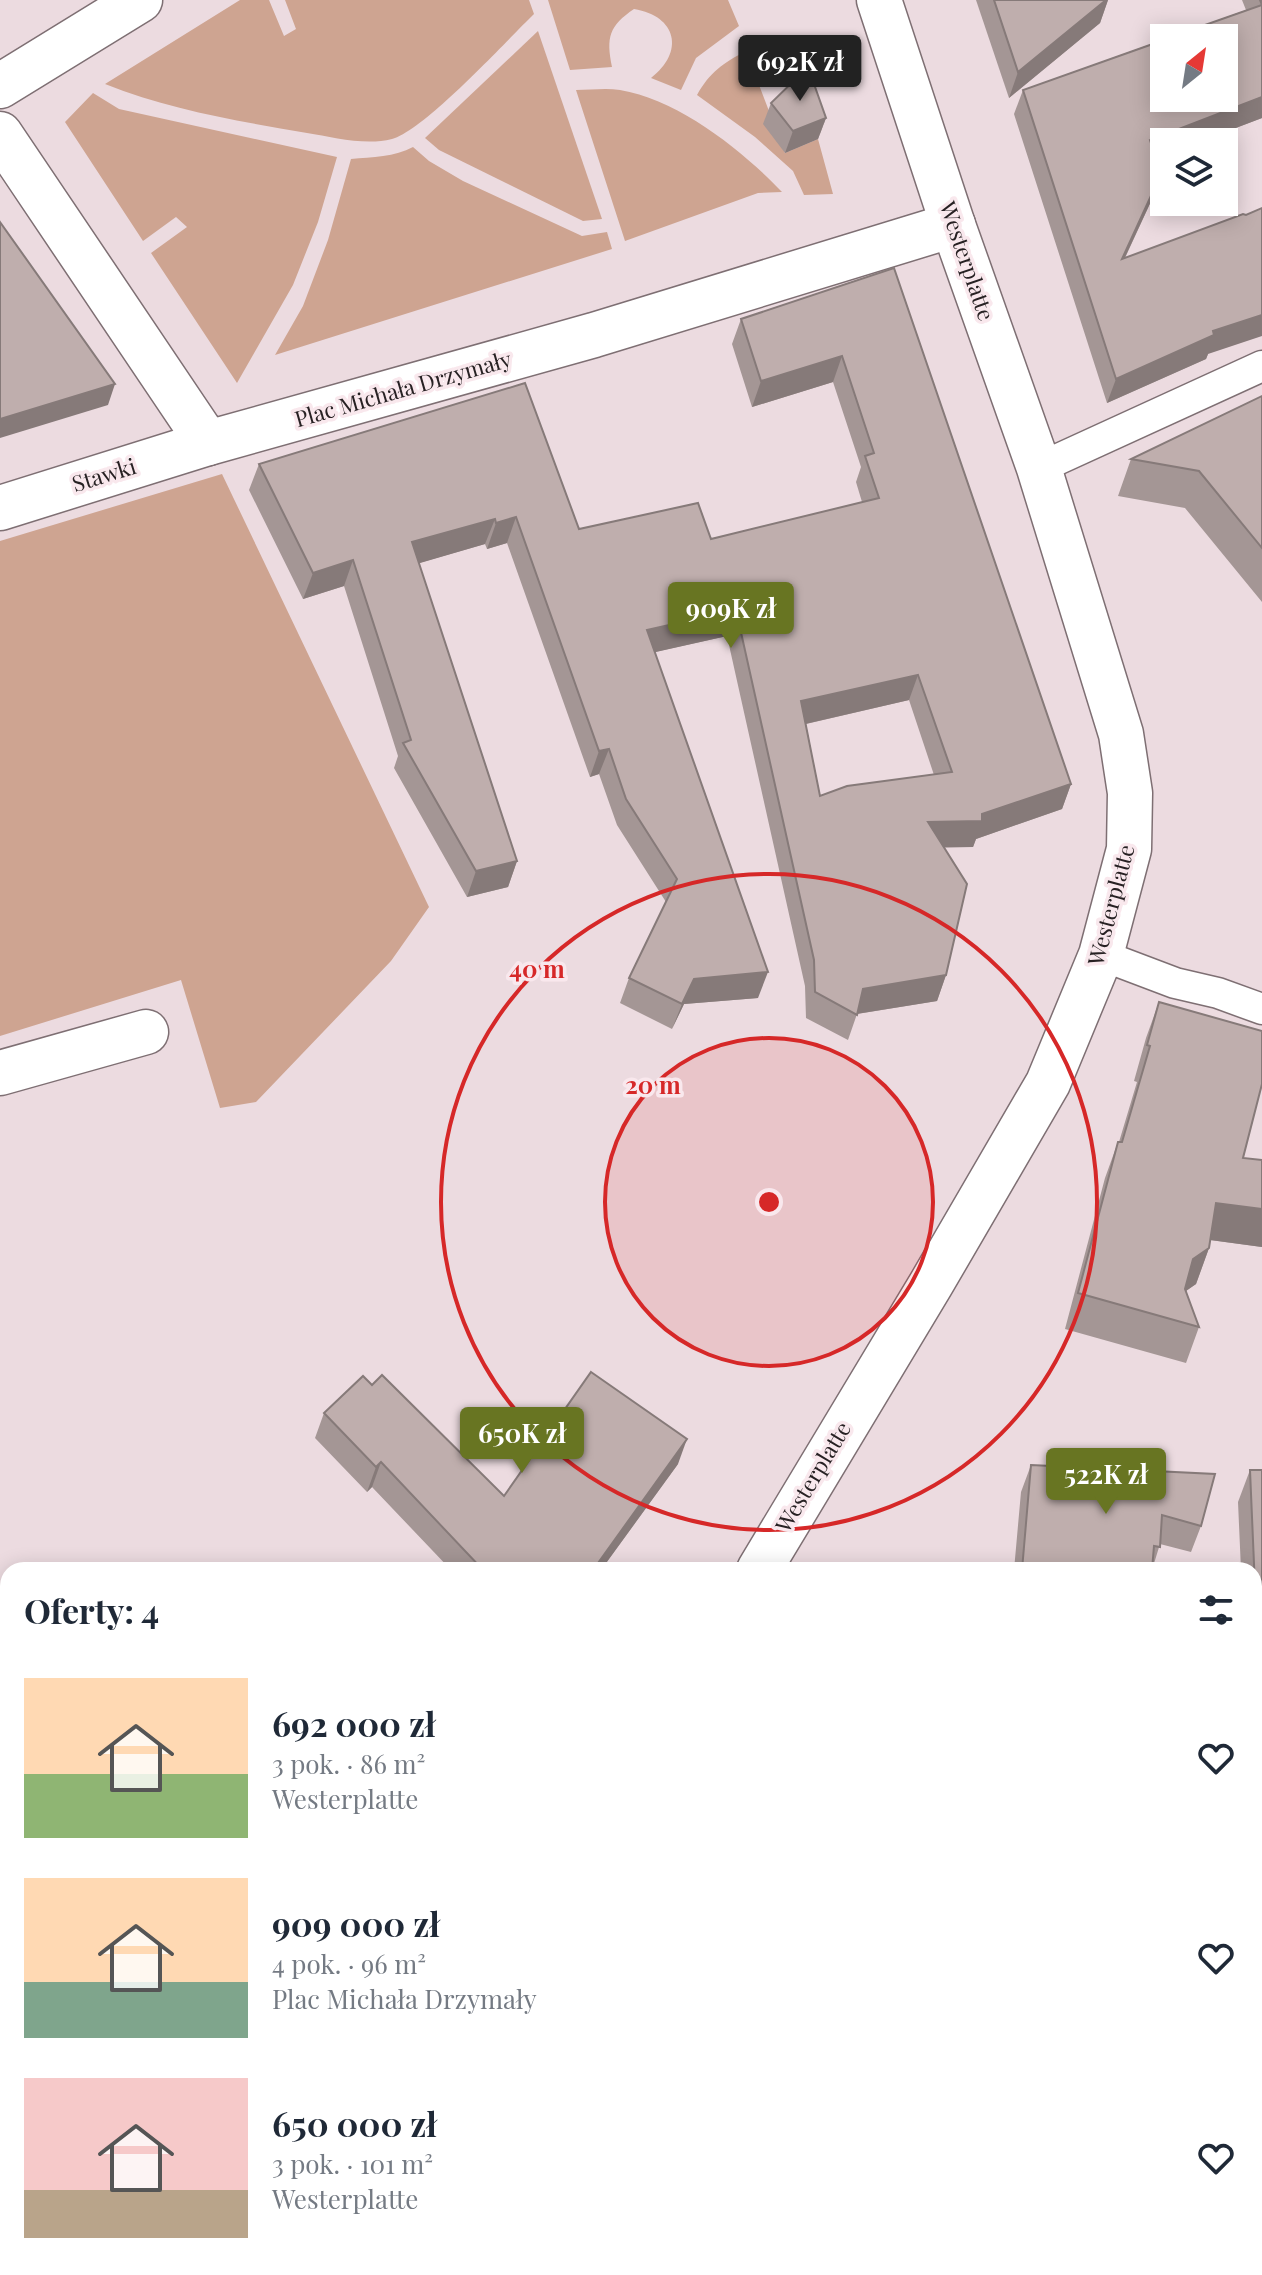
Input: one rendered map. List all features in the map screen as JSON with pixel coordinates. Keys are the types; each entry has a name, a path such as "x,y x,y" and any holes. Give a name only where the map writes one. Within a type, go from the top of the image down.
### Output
{"street":[{"path":"0,86 140,0"},
{"name":"Westerplatte","path":"764,1562 1048,1083 1101,955 1129,849 1130,793 1121,734 1039,468 953,225 879,0"},
{"path":"0,134 208,443"},
{"name":"Plac Michała Drzymały","path":"208,443 594,335 953,225"},
{"name":"Stawki","path":"0,508 208,443"},
{"path":"0,1073 146,1032"}],"lane":[{"path":"1039,468 1262,366"},
{"path":"1101,955 1175,983 1218,993 1262,1009"}],"shaded area":[{"path":"240,0 269,0 284,36 296,29 285,0 529,0 534,14 444,103 406,132 382,141 349,140 230,119 154,101 105,84"},
{"path":"548,0 728,0 739,26 696,58 681,90 651,78 662,68 672,47 671,36 660,19 634,9 619,21 611,33 609,48 612,67 570,70"},
{"path":"538,31 602,219 583,221 439,150 425,138"},
{"path":"746,51 785,153 818,139 833,194 804,195 793,171 755,137 697,95 718,69"},
{"path":"576,90 620,90 665,104 729,144 782,192 758,193 625,241"},
{"path":"93,93 119,109 337,157 318,222 293,285 237,383 151,253 187,227 176,217 143,241 65,122"},
{"path":"413,147 429,161 463,181 582,236 607,232 612,249 275,355 303,306 328,240 351,159 391,155"},
{"path":"222,474 429,907 391,961 256,1102 220,1108 181,980 0,1036 0,541"}],"building":[{"path":"994,0 1106,0 1018,72"},
{"path":"1262,5 1262,97 1238,106 1238,24 1208,24"},
{"path":"1150,45 1150,112 1223,112 1181,128 1150,128 1150,198 1122,259 1262,208 1262,315 1213,331 1214,335 1116,379 1023,90"},
{"path":"808,67 826,118 793,131 771,103"},
{"path":"0,222 115,384 0,419"},
{"path":"894,268 1071,784 982,814 982,821 928,822 967,884 946,975 863,989 857,1015 815,992 814,960 736,610 647,630 768,972 694,979 682,1004 629,978 677,879 626,799 609,749 599,751 516,517 496,523 495,519 412,542 517,861 476,871 403,743 411,740 353,560 313,573 259,464 525,383 579,529 698,503 711,539 879,498 865,456 874,453 842,356 761,381 741,319","holes":["918,675 952,772 847,786 820,796 801,701"]},
{"path":"1262,396 1262,548 1199,471 1131,459"},
{"path":"1159,1002 1262,1031 1262,1084 1243,1158 1262,1160 1262,1209 1216,1203 1209,1248 1193,1259 1185,1289 1199,1327 1078,1293 1118,1142 1122,1142 1150,1046 1147,1045"},
{"path":"591,1372 687,1439 599,1562 475,1562 381,1462 376,1467 324,1413 363,1376 372,1385 382,1375 504,1496"},
{"path":"1031,1465 1215,1474 1201,1526 1162,1515 1160,1547 1154,1546 1153,1562 1023,1562"},
{"path":"1250,1470 1262,1470 1262,1562 1254,1562"}]}
